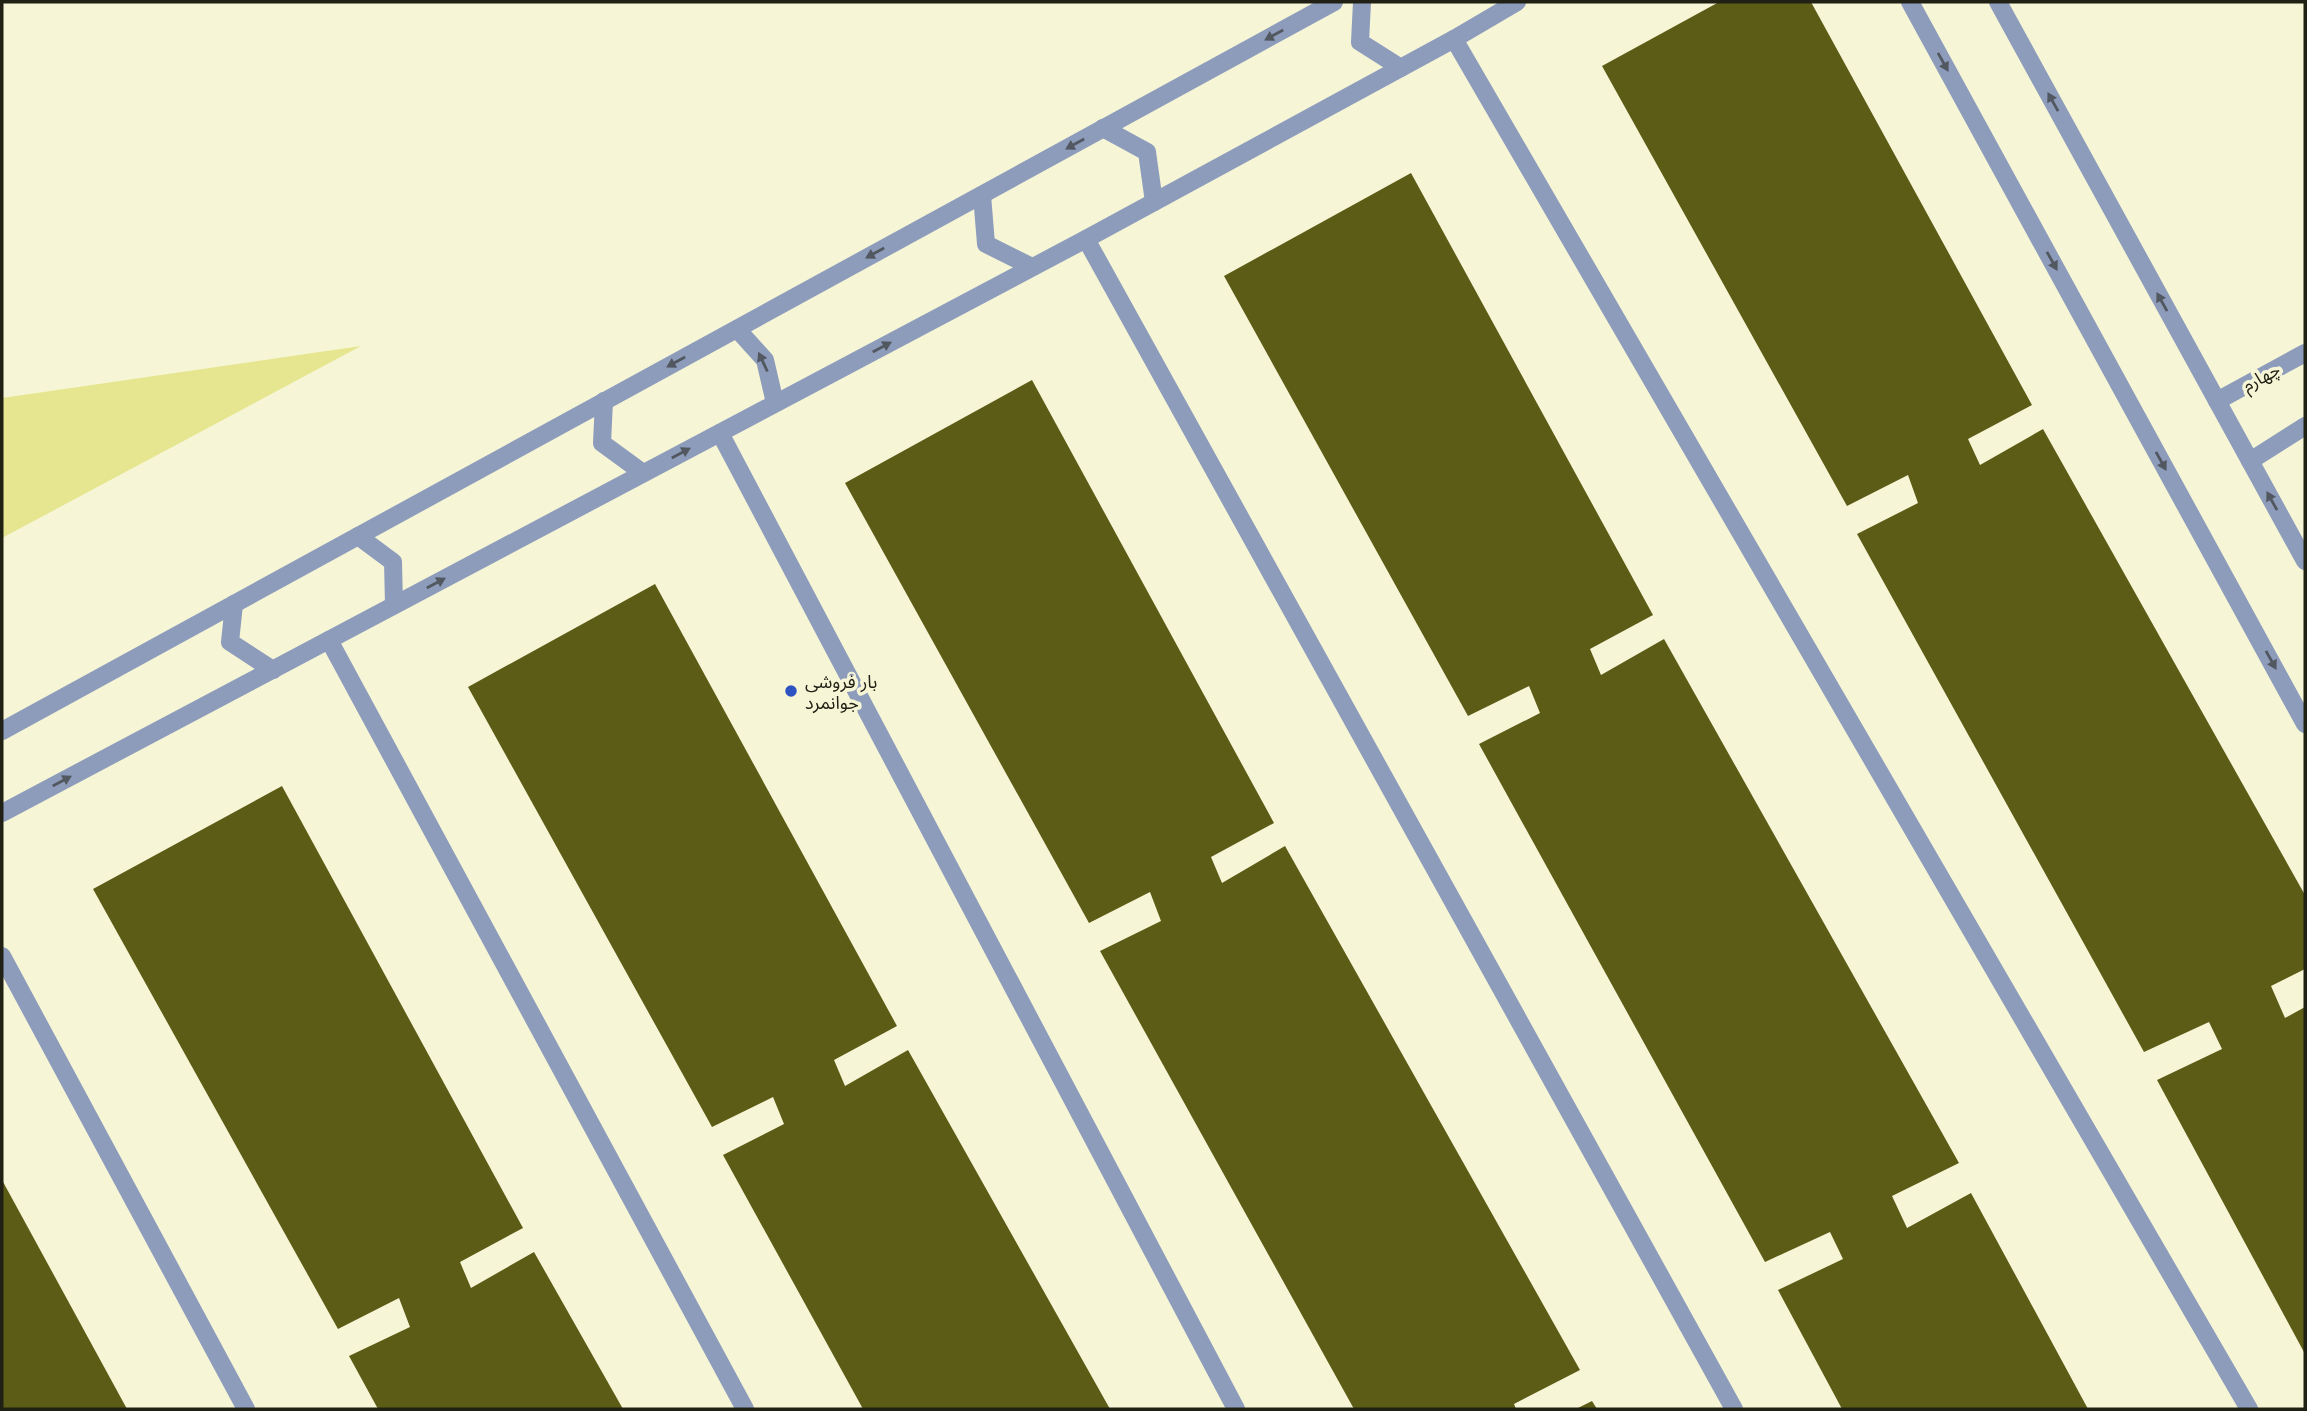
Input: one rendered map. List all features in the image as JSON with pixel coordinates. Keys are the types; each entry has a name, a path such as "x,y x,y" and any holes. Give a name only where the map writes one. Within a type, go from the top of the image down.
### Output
{"street":[{"path":"2,731 1334,2"},
{"path":"1362,2 1360,41 1401,68"},
{"path":"2,813 1086,239 1517,2"},
{"path":"1910,2 2305,724"},
{"path":"1998,2 2305,561"},
{"path":"1454,39 2249,1409"},
{"path":"1103,128 1147,152 1154,202"},
{"path":"982,195 986,244 1032,267"},
{"path":"1086,239 1734,1409"},
{"path":"737,329 765,360 775,403"},
{"name":"چهارم","path":"2217,401 2305,353"},
{"path":"604,401 602,443 643,473"},
{"path":"2250,461 2305,426"},
{"path":"720,433 1236,1409"},
{"path":"358,536 393,562 394,605"},
{"path":"234,604 230,642 273,670"},
{"path":"329,640 745,1409"},
{"path":"2,956 246,1409"}],"shaded area":[{"path":"361,346 2,538 2,398"}],"building":[{"path":"1719,2 1811,2 2032,405 1968,439 1980,465 2043,429 2305,895 2305,969 2271,986 2285,1018 2305,1007 2305,1354 2157,1080 2222,1049 2209,1022 2144,1052 1857,534 1918,503 1908,475 1847,506 1602,66"},
{"path":"1411,173 1653,615 1590,649 1601,675 1664,639 1959,1163 1892,1196 1907,1228 1971,1193 2088,1409 1842,1409 1778,1290 1843,1259 1830,1232 1765,1262 1479,744 1540,713 1529,686 1468,716 1224,276"},
{"path":"1032,380 1274,823 1211,857 1222,883 1285,846 1580,1370 1514,1404 1516,1409 1354,1409 1100,951 1161,921 1150,892 1089,923 845,483"},
{"path":"655,584 897,1026 834,1060 845,1086 908,1050 1110,1409 863,1409 723,1155 784,1124 773,1097 712,1127 468,687"},
{"path":"282,786 523,1228 460,1262 471,1288 534,1252 623,1409 378,1409 349,1356 410,1327 399,1298 338,1329 93,889"},
{"path":"2,1180 127,1409 2,1409"},
{"path":"1592,1401 1597,1409 1576,1409"}],"place":[{"name":"بار فروشی جوانمرد","path":"791,691"}]}
